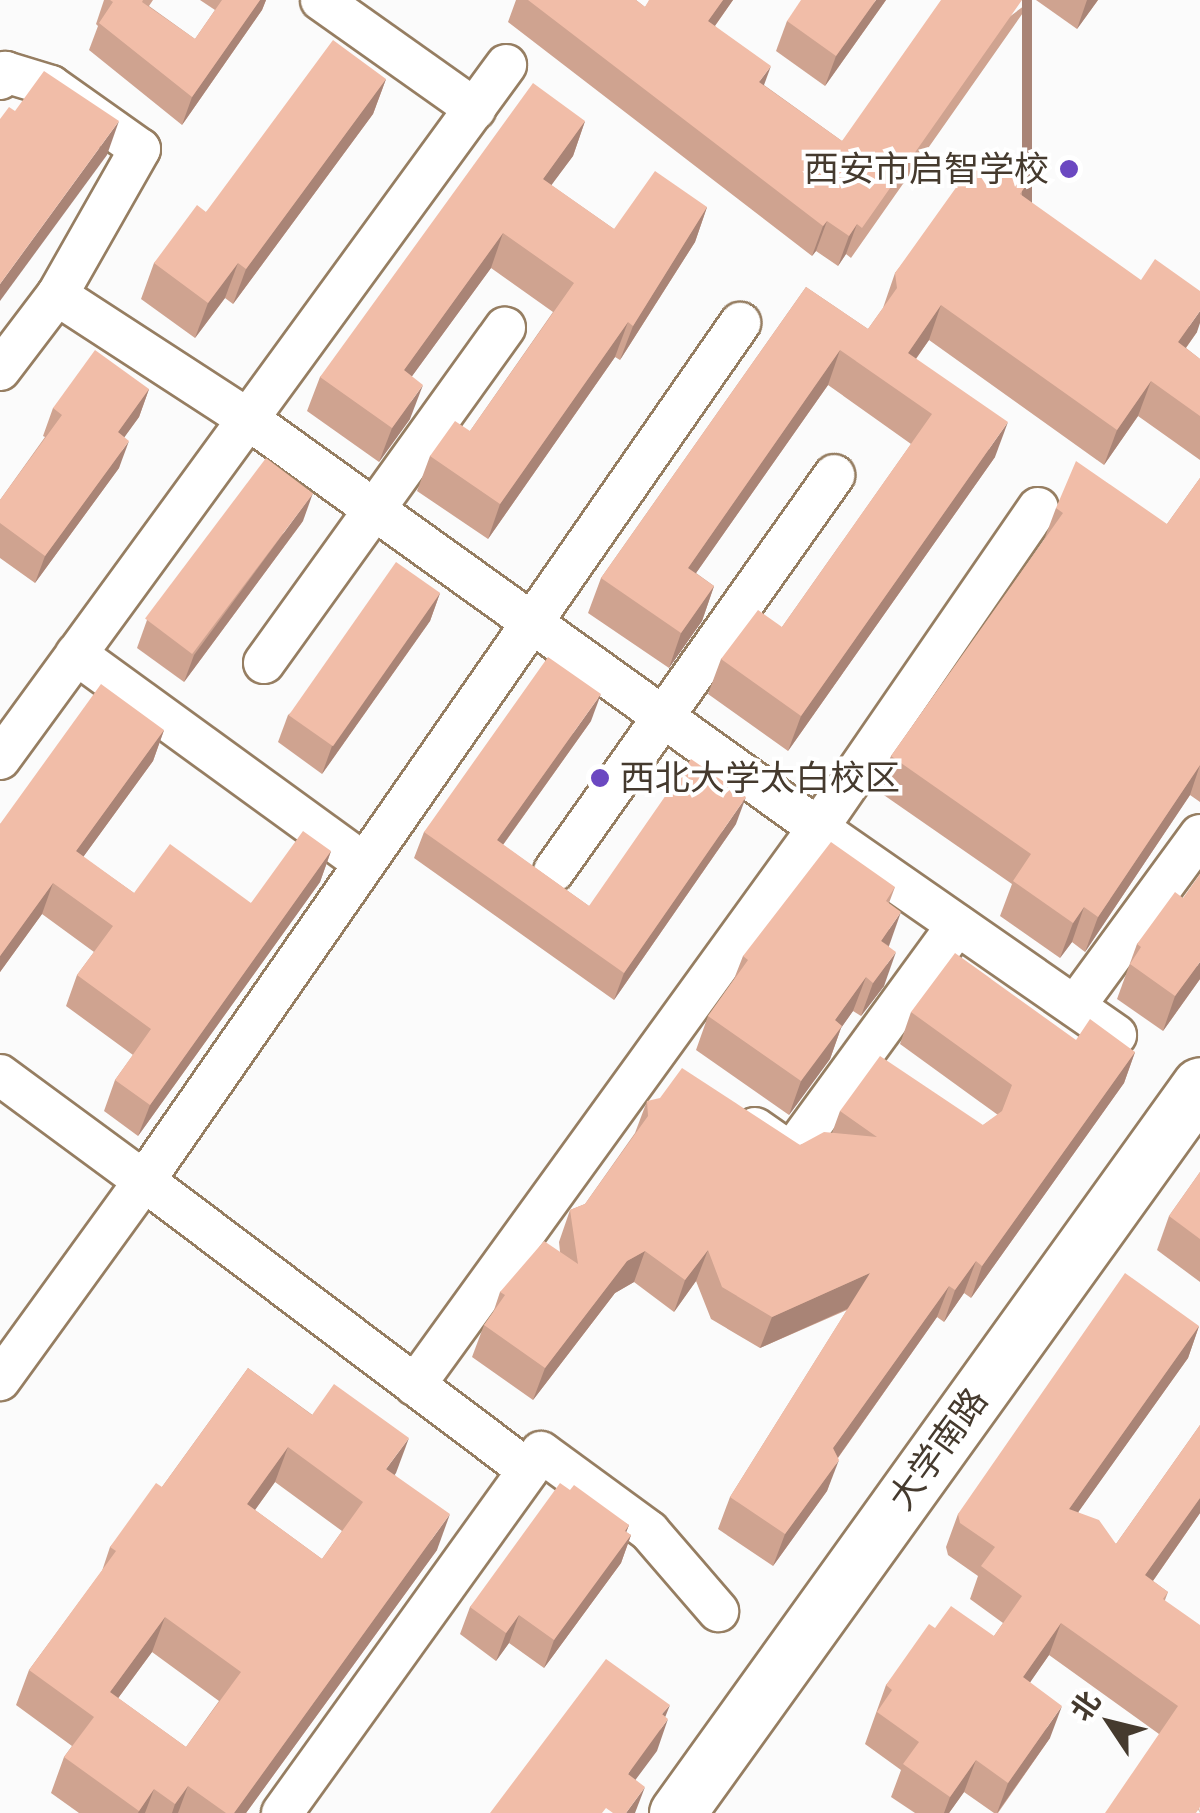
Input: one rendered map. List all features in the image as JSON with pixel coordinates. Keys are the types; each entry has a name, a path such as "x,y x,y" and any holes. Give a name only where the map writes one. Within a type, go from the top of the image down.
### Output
{"street":[{"path":"321,0 474,108"},
{"path":"0,759 506,65"},
{"path":"0,79 5,72 52,86 140,149 57,296 0,370"},
{"path":"57,296 248,419 818,828 1116,1035"},
{"path":"0,1380 144,1181 740,323"},
{"path":"264,664 505,328"},
{"path":"554,871 834,474"},
{"path":"415,1385 667,1068 818,828 1038,508"},
{"path":"76,654 364,864"},
{"path":"1076,1006 1200,835"},
{"path":"729,1111 791,1153 879,1064 958,925"},
{"path":"0,1075 528,1470"},
{"name":"大学南路","path":"677,1813 1200,1085"},
{"path":"282,1813 541,1452 649,1531 718,1611"}],"building":[{"path":"110,0 143,0 195,39 222,0 260,0 192,97 99,23 113,2"},
{"path":"528,0 636,0 645,7 649,0 723,0 708,21 771,66 759,82 842,141 941,0 1022,0 862,228 857,224 849,236 827,221 823,226"},
{"path":"801,0 876,0 836,56 787,21"},
{"path":"333,40 386,79 246,269 238,263 208,303 154,263 197,205 206,212"},
{"path":"44,71 119,121 0,284 0,119 9,107 15,111"},
{"path":"533,83 585,121 543,179 614,229 655,171 707,207 633,326 628,322 500,504 430,456 455,421 470,431 574,283 503,233 404,370 423,385 392,428 320,377"},
{"path":"987,156 1027,184 1020,194 1141,280 1155,259 1200,291 1200,311 1178,342 1200,359 1200,416 1151,381 1117,430 941,305 908,353 1008,422 801,716 721,659 758,610 782,627 932,414 840,350 688,568 714,586 681,633 601,578 806,287 868,329 897,288 895,273 975,161 981,165"},
{"path":"95,350 149,389 118,432 129,441 45,556 0,523 0,500 62,415 53,408"},
{"path":"266,458 313,494 192,654 145,619"},
{"path":"1076,461 1167,524 1200,478 1200,765 1098,917 1084,907 1073,923 1013,881 1031,854 891,756 1063,513 1056,508"},
{"path":"396,562 440,593 333,746 289,715"},
{"path":"548,657 601,694 497,840 589,906 691,759 746,797 624,973 424,832"},
{"path":"101,684 164,730 76,851 134,893 170,844 251,903 303,831 331,851 150,1105 115,1080 151,1029 77,975 113,926 53,883 0,956 0,824"},
{"path":"831,842 895,887 886,901 901,912 881,941 896,952 873,983 866,977 835,1020 842,1026 801,1081 708,1016 748,960 743,956"},
{"path":"1200,874 1200,962 1175,996 1130,964 1141,947 1137,944 1175,892 1183,898"},
{"path":"955,953 1076,1040 1090,1019 1135,1052 982,1266 976,1261 955,1290 949,1286 833,1448 839,1460 785,1534 730,1497 870,1273 772,1317 722,1287 708,1250 685,1280 645,1251 627,1261 545,1368 484,1325 505,1295 500,1292 544,1241 578,1264 570,1210 585,1204 648,1116 647,1101 660,1098 682,1068 800,1145 824,1132 877,1137 840,1111 880,1056 983,1125 1002,1111 1012,1085 911,1012"},
{"path":"1200,1172 1200,1239 1169,1216"},
{"path":"1125,1273 1199,1326 1069,1509 1099,1520 1116,1544 1200,1425 1200,1498 1145,1575 1168,1592 1163,1599 1200,1625 1200,1807 1196,1813 1105,1813 1178,1706 1061,1623 1023,1677 1062,1706 1008,1783 976,1760 950,1797 903,1764 919,1742 877,1712 892,1690 886,1685 929,1624 935,1628 951,1606 994,1636 1022,1596 981,1566 995,1547 960,1523 958,1514"},
{"path":"248,1368 312,1415 334,1384 409,1438 386,1469 450,1514 234,1813 226,1813 188,1786 175,1804 154,1789 139,1811 64,1757 94,1717 29,1670 116,1551 110,1547 156,1483 162,1487","holes":["288,1447 363,1502 322,1559 247,1504","165,1617 241,1672 186,1747 110,1692"]},
{"path":"560,1483 570,1490 574,1485 629,1525 625,1531 631,1535 554,1640 519,1615 506,1633 470,1607"},
{"path":"606,1659 670,1705 662,1714 668,1719 628,1774 645,1787 626,1813 613,1813 606,1808 602,1813 490,1813"}],"place":[{"name":"西安市启智学校","path":"1069,169"},
{"name":"西北大学太白校区","path":"600,778"}]}
